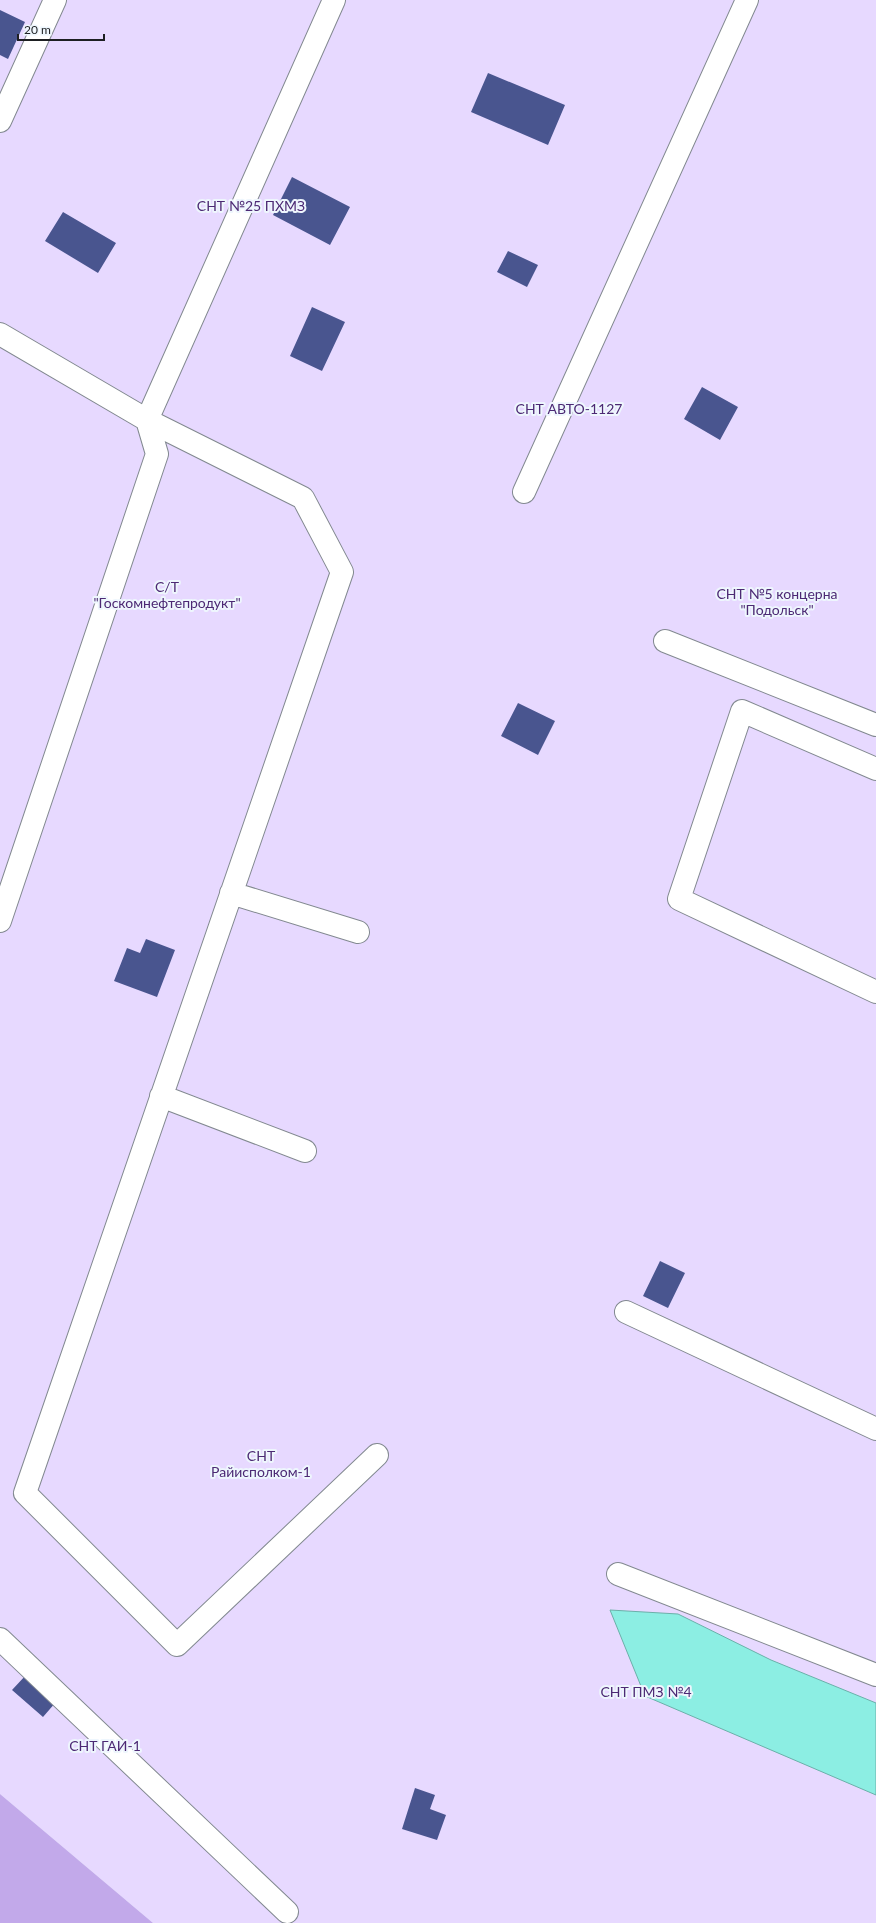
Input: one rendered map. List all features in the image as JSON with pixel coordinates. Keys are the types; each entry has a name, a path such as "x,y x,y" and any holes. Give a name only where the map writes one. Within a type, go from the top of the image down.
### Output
{"lane":[{"path":"0,121 55,0"},
{"path":"0,921 157,454 147,420 334,0"},
{"path":"524,492 747,0"},
{"path":"0,334 147,420 303,498 342,572 24,1493 177,1645 376,1455"},
{"path":"665,641 876,725"},
{"path":"876,769 742,711 679,899 876,992"},
{"path":"231,893 358,932"},
{"path":"161,1096 305,1150"},
{"path":"626,1312 876,1430"},
{"path":"618,1574 876,1675"},
{"path":"0,1639 287,1912"}],"green space":[{"path":"0,0 876,0 876,1923 153,1923 0,1794"}],"shaded area":[{"path":"610,1610 678,1614 771,1660 876,1703 876,1795 645,1696"},
{"path":"0,1794 153,1923 0,1923"}],"building":[{"path":"0,10 25,22 8,59 0,55"},
{"path":"488,73 565,105 548,145 471,112"},
{"path":"292,177 350,207 330,245 273,215"},
{"path":"63,212 116,243 98,273 45,241"},
{"path":"508,251 538,265 527,287 497,272"},
{"path":"312,307 345,322 322,371 290,356"},
{"path":"702,387 738,407 720,440 684,419"},
{"path":"518,703 555,721 538,755 501,736"},
{"path":"146,939 175,950 157,997 114,981 127,948 140,953"},
{"path":"660,1261 685,1273 668,1308 643,1296"},
{"path":"26,1675 56,1702 43,1717 12,1690"},
{"path":"415,1788 435,1795 430,1809 446,1815 437,1840 402,1829"}],"park label":[{"name":"СНТ №25 ПХМЗ","path":"251,206"},
{"name":"СНТ АВТО-1127","path":"569,409"},
{"name":"С/Т \"Госкомнефтепродукт\"","path":"167,596"},
{"name":"СНТ №5 концерна \"Подольск\"","path":"777,602"},
{"name":"СНТ Райисполком-1","path":"261,1464"},
{"name":"СНТ ПМЗ №4","path":"646,1692"},
{"name":"СНТ ГАИ-1","path":"105,1746"}]}
